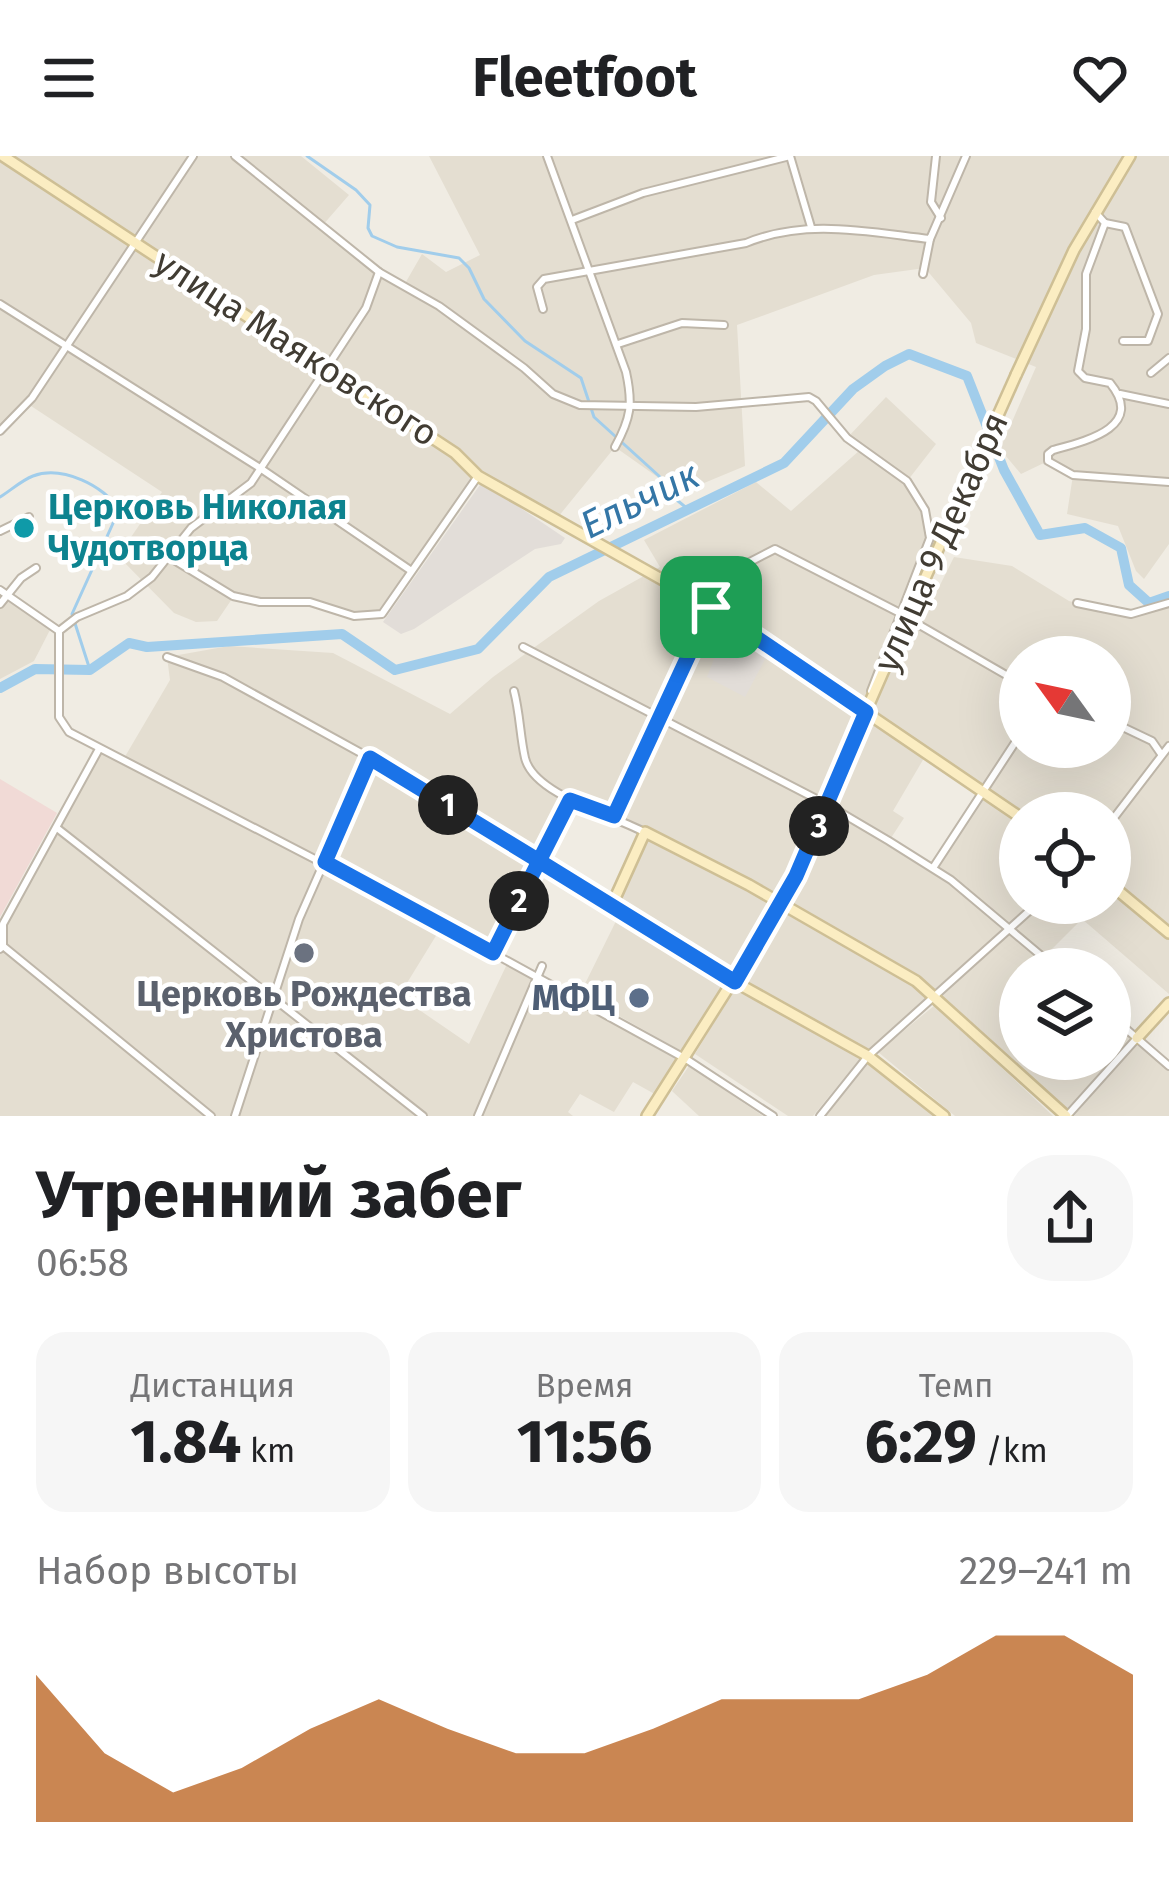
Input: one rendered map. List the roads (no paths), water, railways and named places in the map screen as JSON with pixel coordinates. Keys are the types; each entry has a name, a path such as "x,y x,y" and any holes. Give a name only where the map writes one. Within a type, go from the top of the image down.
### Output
{"main road":[{"name":"улица Маяковского","path":"3,156 455,453 478,476 715,610"},
{"name":"улица 9 Декабря","path":"647,1116 782,903 1016,375 1095,212 1130,156"},
{"path":"715,610 999,802"},
{"path":"944,1116 868,1056 611,907 645,832 891,965 938,997 1066,1116"},
{"path":"1131,901 1169,933"},
{"path":"1137,1038 1169,1003"}],"street":[{"path":"0,431 27,404 193,156"},
{"path":"235,156 379,272 439,306 553,394 580,405 696,406 809,397 861,449 908,481 926,510 929,538 872,682 867,710"},
{"path":"547,156 618,344 632,403 630,421 615,447"},
{"path":"572,220 644,194 790,156 811,227"},
{"path":"936,156 932,202 941,218"},
{"path":"922,274 931,238 966,156"},
{"path":"1095,212 1106,223 1125,227 1158,314 1148,341 1124,340"},
{"path":"1106,223 1086,274 1086,329 1078,371 1085,378 1104,379 1122,404 1117,424 1053,450 1048,461 1073,475 1169,482"},
{"path":"543,308 538,282 746,243 776,231 811,227 931,238"},
{"path":"59,631 77,617 127,596 152,577 191,528 251,483 367,308 379,272"},
{"path":"0,304 260,468 410,570"},
{"path":"1158,314 1169,314"},
{"path":"618,344 682,323 724,325"},
{"path":"1151,373 1169,358"},
{"path":"1119,394 1169,404"},
{"path":"169,557 233,596 260,602 310,602 354,616 382,614 478,476"},
{"path":"0,531 29,517"},
{"path":"614,816 715,610 746,564 775,549 999,671"},
{"path":"0,604 21,578 37,568"},
{"path":"0,590 59,631"},
{"path":"1078,603 1131,614 1169,603"},
{"path":"59,631 59,717 69,732 493,953 686,1059 773,1116"},
{"path":"523,647 828,805 933,868 1033,948"},
{"path":"167,657 223,677 370,758 611,907"},
{"path":"514,692 533,776 570,800 645,832"},
{"path":"1131,731 1152,741 1162,754"},
{"path":"1131,795 1169,746"},
{"path":"98,749 2,923 2,948 211,1116"},
{"path":"236,1116 298,919 370,758"},
{"path":"933,868 999,768"},
{"path":"493,953 570,800"},
{"path":"57,828 423,1116"},
{"path":"820,1116 868,1056 1016,924"},
{"path":"478,1116 542,966"},
{"path":"1131,1033 1169,1066"},
{"path":"1066,1116 1137,1038"}],"waterway":[{"path":"307,156 370,205 372,236 397,247 459,258 484,299 525,341 581,378 594,417 689,510"},
{"name":"Ельчик","path":"0,688 35,669 90,670 129,643 147,647 342,634 395,670 478,649 549,577 784,463 853,389 909,354 967,376 1004,470 1040,535 1085,528 1121,548 1129,585 1149,603 1169,596"},
{"path":"0,497 33,476 57,473 93,486 119,510 72,614 90,670"}],"place":[{"name":"Церковь Николая Чудотворца","path":"24,528"},
{"name":"Церковь Рождества Христова","path":"304,953"},
{"name":"МФЦ","path":"639,998"}]}
